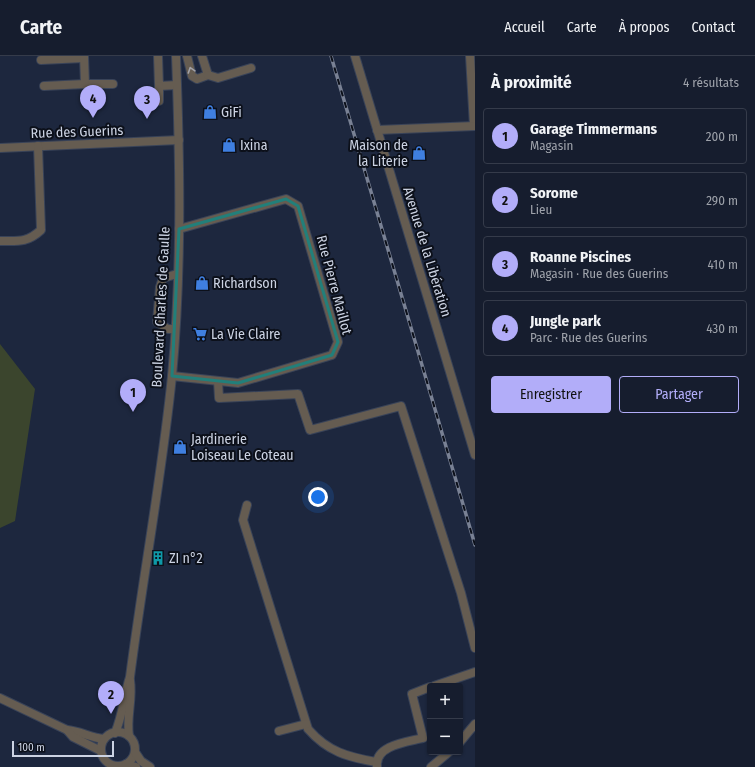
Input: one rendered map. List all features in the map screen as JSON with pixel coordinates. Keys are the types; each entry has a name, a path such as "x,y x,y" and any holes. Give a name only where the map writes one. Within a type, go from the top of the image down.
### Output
{"street":[{"path":"158,56 159,101"},
{"name":"Boulevard Charles de Gaulle","path":"115,733 121,720 125,691 130,677 172,376 179,229 179,140 176,56"},
{"path":"187,56 192,76 197,78 208,75 218,78 251,68"},
{"path":"202,56 208,75"},
{"name":"Avenue de la Libération","path":"356,56 475,455"},
{"path":"377,130 475,126 470,56"},
{"path":"41,60 84,57 85,84"},
{"path":"44,86 113,84"},
{"path":"159,86 177,85"},
{"name":"Rue des Guerins","path":"0,148 179,140"},
{"path":"0,241 26,240 33,237 41,230 38,146"},
{"name":"Rue Pierre Maillot","path":"172,376 238,383 332,355 338,342 298,206 286,199 179,229"},
{"path":"175,329 168,329 157,322 160,287 163,278 177,274"},
{"path":"218,381 219,398 298,394 310,430 401,406 461,593 475,648"},
{"path":"247,505 243,520 306,724 318,741 333,751 377,765 380,754 388,748 423,738 412,694 427,688"},
{"path":"443,683 475,672"},
{"name":"Boulevard Charles de Gaulle","path":"129,736 128,721 132,692 130,677"},
{"path":"0,698 67,730 104,739 115,733 124,733 129,736 134,744 132,759 124,765"},
{"path":"278,731 306,724"},
{"path":"463,738 475,724"},
{"path":"67,730 73,737 101,751"},
{"path":"104,739 101,751 105,760 110,765 136,767"},
{"path":"134,752 141,761 150,767"},
{"path":"431,767 445,755"}],"highlighted area":[{"path":"286,199 298,206 338,342 332,355 238,383 172,376 179,229"}],"green space":[{"path":"0,344 35,389 15,521 0,528"}],"railway":[{"path":"331,56 475,545"}],"place":[{"name":"GiFi","path":"210,112"},
{"name":"Jungle park","path":"93,118"},
{"name":"Roanne Piscines","path":"147,119"},
{"name":"Ixina","path":"229,145"},
{"name":"Maison de la Literie","path":"419,153"},
{"name":"Richardson","path":"202,283"},
{"name":"La Vie Claire","path":"200,334"},
{"name":"Garage Timmermans","path":"133,412"},
{"name":"Jardinerie Loiseau Le Coteau","path":"180,447"},
{"name":"ZI n°2","path":"158,558"},
{"name":"Sorome","path":"111,714"}]}
